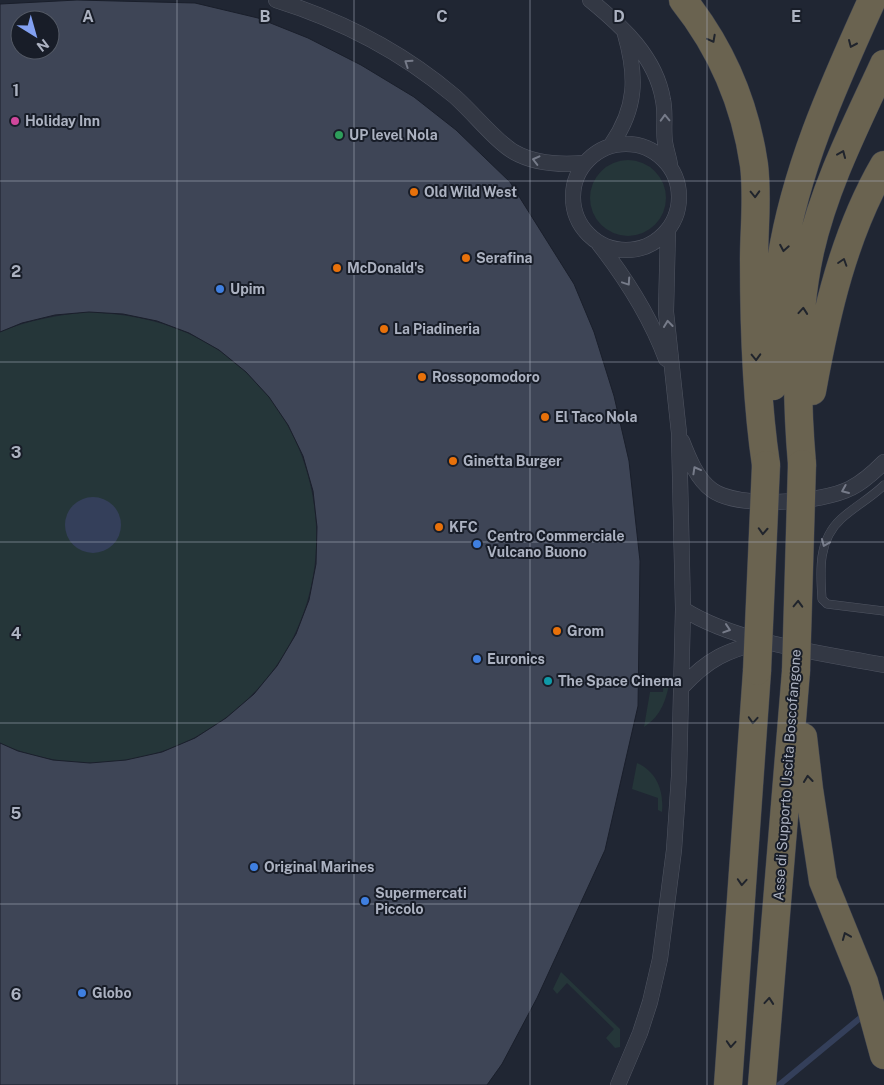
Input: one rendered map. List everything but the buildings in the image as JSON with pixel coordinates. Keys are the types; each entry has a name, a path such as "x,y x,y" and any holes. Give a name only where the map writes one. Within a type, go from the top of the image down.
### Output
{"highway":[{"path":"683,0 706,28 729,71 744,115 754,166 758,407 766,465"},
{"path":"728,1079 757,671 766,465 780,269 790,217 818,125 872,0"},
{"path":"802,464 797,399 803,308 810,252 841,155 884,64"},
{"path":"802,464 811,398 832,300 854,226 884,166"},
{"name":"Asse di Supporto Uscita Boscofangone","path":"762,1085 796,671 802,464"},
{"path":"796,671 809,790 824,881 864,982 883,1038"}],"street":[{"path":"276,0 342,24 380,45 452,94 513,151 530,159 551,164 584,163"},
{"path":"590,0 624,30 651,62 660,82 664,110 664,141 678,182 680,199 677,215 668,230 657,241 643,248 628,250 612,249 598,242 584,231 575,215 572,197 576,179 584,163 596,152 611,145 628,143 644,146 659,154 671,166"},
{"path":"611,145 629,111 634,86 632,59 624,30"},
{"path":"618,1085 640,1033 650,1002 660,959 674,850 682,687 683,609 679,433 671,373 666,312 668,230"},
{"path":"598,242 639,300 655,331 671,373"},
{"path":"679,433 686,452 703,482 725,497 741,500 808,501 825,498 850,489 868,477 884,462"},
{"path":"683,609 700,620 766,640 884,665"},
{"path":"682,687 712,659 729,650 766,640"}],"lane":[{"path":"884,485 840,519 825,540 822,551 821,590 822,599 827,604 884,611"}],"shaded area":[{"path":"628,160 643,163 655,171 663,183 666,198 663,213 655,225 643,233 628,236 613,233 601,225 593,213 590,198 593,183 601,171 613,163"},
{"path":"89,312 115,314 163,324 187,333 232,360 268,396 294,439 311,486 316,536 311,586 295,634 267,678 255,692 242,705 213,727 181,744 164,751 128,760 91,763 54,760 36,756 0,743 0,332 44,319"},
{"path":"664,679 670,680 665,700 659,712 644,727 650,692 663,692"},
{"path":"637,763 650,771 658,783 662,797 662,812 658,810 658,798 632,789"},
{"path":"561,972 620,1029 620,1047 615,1048 606,1038 614,1029 567,983 557,994 553,989"}],"water":[{"path":"93,497 108,502 116,510 121,525 116,540 108,548 93,553 78,548 70,540 65,525 70,510 78,502"}],"waterway":[{"path":"779,1085 865,1014"}],"place":[{"name":"Holiday Inn","path":"15,121"},
{"name":"UP level Nola","path":"339,135"},
{"name":"Old Wild West","path":"414,192"},
{"name":"Serafina","path":"466,258"},
{"name":"McDonald's","path":"337,268"},
{"name":"Upim","path":"220,289"},
{"name":"La Piadineria","path":"384,329"},
{"name":"Rossopomodoro","path":"422,377"},
{"name":"El Taco Nola","path":"545,417"},
{"name":"Ginetta Burger","path":"453,461"},
{"name":"KFC","path":"439,527"},
{"name":"Centro Commerciale Vulcano Buono","path":"477,544"},
{"name":"Grom","path":"557,631"},
{"name":"Euronics","path":"477,659"},
{"name":"The Space Cinema","path":"548,681"},
{"name":"Original Marines","path":"254,867"},
{"name":"Supermercati Piccolo","path":"365,901"},
{"name":"Globo","path":"82,993"}]}
